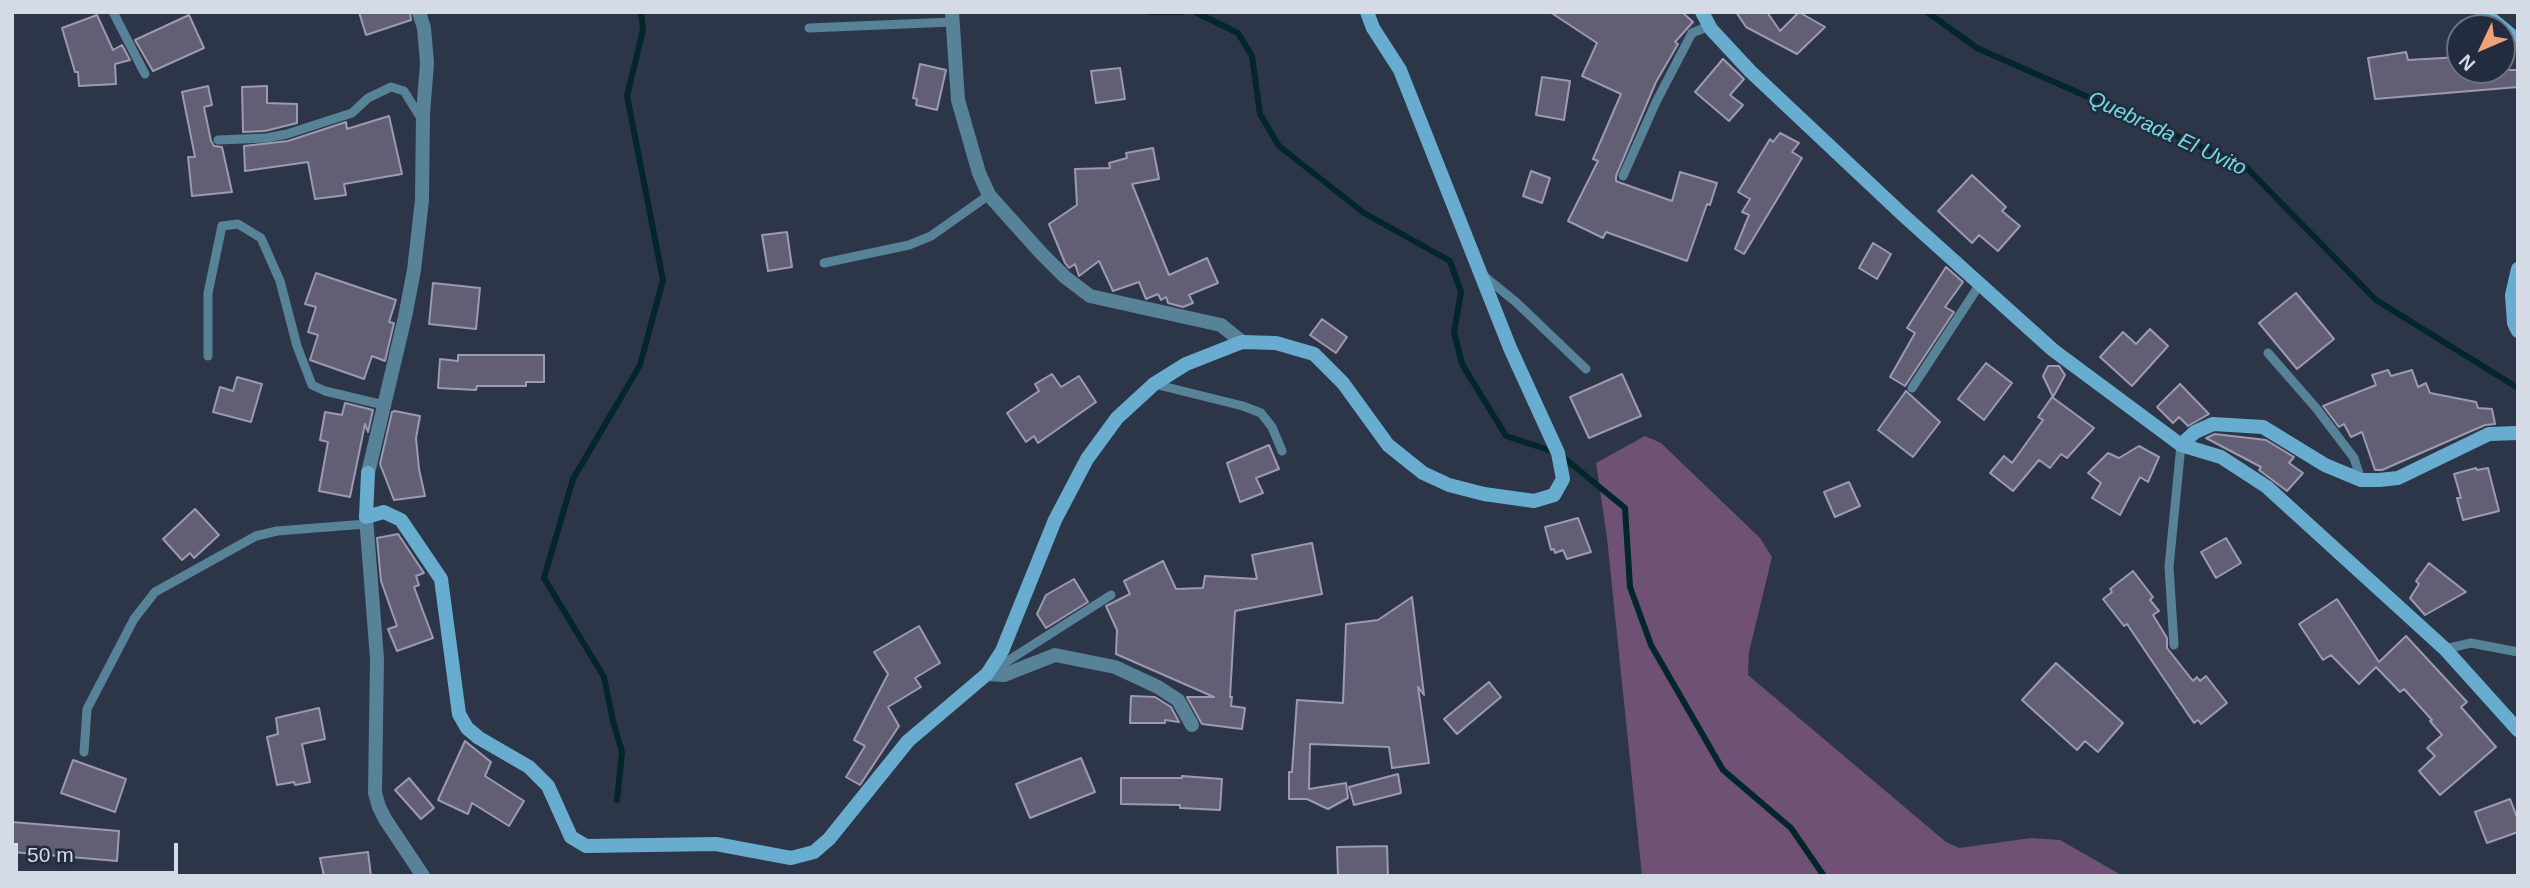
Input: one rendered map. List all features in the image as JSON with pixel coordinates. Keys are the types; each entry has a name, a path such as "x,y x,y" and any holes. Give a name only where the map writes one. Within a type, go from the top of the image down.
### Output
{"street":[{"path":"419,12 424,27 427,63 422,200 414,270 368,473 366,520 377,659 375,793 379,807 423,876"},
{"path":"366,520 384,512 401,520 441,579 460,714 467,728 529,767 548,786 571,837 586,846 716,844 791,858 814,852 829,839 908,741 987,674 1002,651 1055,520 1087,458 1117,418 1154,384 1186,364 1242,342 1276,342 1314,354 1343,383 1388,445 1423,473 1449,485 1484,494 1534,501 1554,495 1563,479 1558,453 1510,348 1400,70 1373,28 1367,12"},
{"path":"1702,12 1710,26 1750,71 1829,147 2053,350 2181,445 2221,457 2267,487 2445,649 2518,730"},
{"path":"2483,12 2518,41"},
{"path":"953,17 958,100 979,173 989,195 1049,261 1090,296 1221,325 1242,342"},
{"path":"2518,269 2512,295 2514,323 2518,331"},
{"path":"2181,445 2195,432 2213,424 2263,427 2325,465 2361,480 2398,478 2489,434 2518,433"},
{"path":"987,674 1004,675 1055,655 1115,667 1158,687 1178,700 1192,725"}],"lane":[{"path":"113,12 145,74"},
{"path":"809,29 953,17"},
{"path":"1623,176 1656,102 1692,33 1710,26"},
{"path":"218,140 287,134 352,113 368,98 391,87 404,91 423,122"},
{"path":"824,263 909,245 932,236 989,195"},
{"path":"208,356 208,293 222,226 239,224 261,238 280,281 297,346 312,385 325,391 384,405"},
{"path":"1480,273 1517,303 1586,369"},
{"path":"1912,388 1980,284"},
{"path":"2268,353 2316,408 2354,458 2361,480"},
{"path":"1154,384 1261,413 1272,427 1282,452"},
{"path":"2174,645 2169,567 2181,445"},
{"path":"84,752 88,709 134,619 155,592 256,536 366,520"},
{"path":"987,674 1111,595"},
{"path":"2445,649 2471,643 2518,652"}],"shaded area":[{"path":"1645,436 1661,443 1760,538 1772,557 1749,652 1748,675 1946,842 1959,848 2031,838 2060,840 2123,876 1642,876 1607,538 1596,463"}],"building":[{"path":"359,12 410,12 411,20 366,35"},
{"path":"1550,12 1682,12 1693,22 1675,42 1678,44 1656,82 1616,176 1616,181 1672,201 1680,172 1717,183 1687,261 1606,232 1603,238 1568,221 1598,161 1593,159 1621,94 1582,76 1597,43"},
{"path":"1736,12 1767,12 1780,31 1799,12 1825,27 1797,54 1746,27"},
{"path":"97,15 113,50 122,45 130,60 115,64 116,84 79,86 78,72 75,72 62,28"},
{"path":"189,15 204,48 153,71 135,40"},
{"path":"2406,52 2408,60 2446,58 2446,84 2516,84 2518,70 2518,87 2375,99 2368,58"},
{"path":"1723,59 1744,79 1730,95 1743,105 1729,121 1695,92"},
{"path":"920,64 946,70 937,110 916,105 917,99 913,98"},
{"path":"1120,68 1125,99 1096,103 1091,71"},
{"path":"1542,77 1570,81 1564,120 1536,115"},
{"path":"208,86 212,105 204,107 211,141 214,146 222,147 232,192 192,196 188,157 195,157 182,92"},
{"path":"267,86 267,103 297,104 297,123 265,131 243,132 242,87"},
{"path":"389,116 402,174 344,184 346,195 315,199 308,162 245,171 244,146 288,141 346,122 347,129"},
{"path":"1780,133 1799,143 1792,152 1802,158 1744,254 1735,249 1749,215 1742,212 1750,199 1738,192 1770,139 1773,142"},
{"path":"1153,148 1159,179 1132,184 1169,275 1207,258 1218,283 1189,295 1193,303 1183,307 1168,303 1166,297 1161,300 1158,294 1146,299 1139,282 1113,291 1099,261 1079,276 1075,264 1069,268 1065,263 1049,224 1077,205 1075,169 1110,168 1109,163 1127,158 1126,153"},
{"path":"1531,171 1550,178 1542,203 1523,196"},
{"path":"1972,175 2006,207 2002,211 2020,226 1998,251 1979,235 1972,243 1938,211"},
{"path":"787,232 792,267 768,271 762,235"},
{"path":"1873,243 1891,254 1877,279 1859,268"},
{"path":"1946,267 1963,282 1945,307 1954,312 1905,386 1890,377 1915,333 1907,328"},
{"path":"316,273 396,300 389,322 394,323 385,361 372,356 364,379 310,360 318,335 308,332 316,307 305,304"},
{"path":"433,283 480,288 476,329 429,324"},
{"path":"2296,293 2334,339 2297,369 2259,323"},
{"path":"1322,319 1347,337 1336,353 1310,335"},
{"path":"2150,329 2168,346 2132,386 2100,357 2123,332 2136,344"},
{"path":"458,355 544,355 544,382 526,382 526,386 477,386 476,390 438,388 440,359 458,361"},
{"path":"1986,363 2012,383 1984,420 1958,399"},
{"path":"2048,366 2059,366 2065,375 2053,397 2043,376"},
{"path":"2388,370 2391,376 2412,370 2418,387 2426,383 2430,393 2476,402 2478,408 2492,409 2495,424 2485,425 2382,470 2375,470 2362,432 2351,437 2344,424 2339,427 2323,406 2376,385 2372,375"},
{"path":"1052,374 1061,387 1079,376 1096,402 1038,443 1034,436 1026,442 1007,413 1039,391 1035,384"},
{"path":"1622,374 1641,416 1589,438 1570,397"},
{"path":"237,377 262,384 251,422 213,412 220,387 233,391"},
{"path":"2180,384 2209,414 2188,426 2179,417 2173,423 2157,407"},
{"path":"1906,391 1940,422 1913,457 1878,430"},
{"path":"2052,397 2094,428 2067,458 2061,454 2050,468 2039,460 2013,491 1990,473 2004,456 2012,463 2043,420 2038,417"},
{"path":"345,403 373,410 368,432 365,424 350,497 319,491 328,442 320,440 325,412 342,415"},
{"path":"392,412 420,416 416,438 425,496 394,500 380,464"},
{"path":"2215,434 2266,440 2294,457 2289,463 2303,473 2287,491 2259,470 2261,467 2206,438"},
{"path":"1269,445 1279,469 1256,478 1263,493 1240,502 1227,463"},
{"path":"2139,446 2159,457 2148,482 2140,477 2120,515 2092,498 2101,483 2088,473 2108,453 2119,458"},
{"path":"2488,468 2499,511 2463,520 2457,498 2461,498 2454,474"},
{"path":"1849,482 1860,506 1835,517 1824,492"},
{"path":"195,509 219,535 194,558 190,553 182,560 163,539"},
{"path":"1578,518 1591,552 1567,559 1563,550 1555,553 1554,549 1551,550 1545,527"},
{"path":"398,534 424,573 416,576 419,585 414,587 433,638 397,651 388,629 397,626 381,581 377,538"},
{"path":"2226,538 2241,563 2216,578 2201,552"},
{"path":"1312,543 1322,594 1235,611 1230,697 1231,706 1245,708 1242,729 1202,724 1187,697 1214,697 1116,654 1117,630 1106,606 1130,594 1124,581 1163,561 1176,589 1203,588 1205,576 1257,579 1252,555"},
{"path":"2429,563 2466,592 2425,615 2410,598 2419,584 2416,581"},
{"path":"2133,571 2153,597 2150,600 2159,611 2153,615 2167,638 2167,648 2193,681 2197,677 2200,681 2206,676 2227,703 2201,724 2198,720 2194,723 2127,624 2124,626 2103,599 2112,592 2110,589"},
{"path":"1074,579 1088,602 1046,628 1037,614 1046,595"},
{"path":"1412,597 1424,695 1418,687 1429,763 1392,768 1389,747 1310,744 1309,789 1346,783 1348,798 1328,809 1307,799 1289,799 1289,772 1292,772 1297,700 1343,703 1346,624 1378,620"},
{"path":"2337,599 2379,662 2406,636 2467,702 2461,707 2496,747 2440,795 2419,771 2435,756 2427,748 2442,735 2430,721 2432,720 2404,689 2400,692 2376,667 2359,684 2331,655 2323,660 2299,624"},
{"path":"919,626 940,663 915,678 921,687 888,707 899,726 860,785 846,777 865,746 854,740 888,674 874,652"},
{"path":"2056,663 2123,723 2098,752 2085,741 2077,750 2022,700"},
{"path":"1489,682 1501,697 1457,734 1444,719"},
{"path":"1131,696 1155,697 1171,707 1179,722 1165,720 1165,723 1130,723"},
{"path":"319,708 325,739 302,744 310,782 277,785 267,737 278,734 276,718"},
{"path":"465,741 491,762 485,776 524,801 509,826 472,803 468,814 438,800"},
{"path":"1081,758 1095,792 1030,818 1016,784"},
{"path":"73,760 126,779 115,812 61,793"},
{"path":"1398,774 1401,793 1354,805 1349,787"},
{"path":"1182,776 1222,779 1220,810 1180,808 1180,805 1121,804 1121,778"},
{"path":"409,778 434,808 421,819 395,790"},
{"path":"2510,799 2518,820 2518,832 2487,843 2475,812"},
{"path":"12,822 119,831 117,861 12,852"},
{"path":"1387,846 1388,876 1338,876 1337,847"},
{"path":"368,852 371,876 324,876 320,858"}],"waterway":[{"path":"617,800 622,752 604,677 544,578 573,479 640,365 663,280 627,96 643,30 641,12"},
{"path":"1150,12 1183,12"},
{"path":"1195,12 1238,33 1252,56 1260,114 1279,146 1364,213 1450,261 1461,292 1454,332 1462,364 1506,436 1558,453 1625,508 1630,587 1651,645 1723,770 1791,828 1824,876"},
{"name":"Quebrada El Uvito","path":"1927,12 1977,48 2245,166 2376,300 2518,388"}]}
